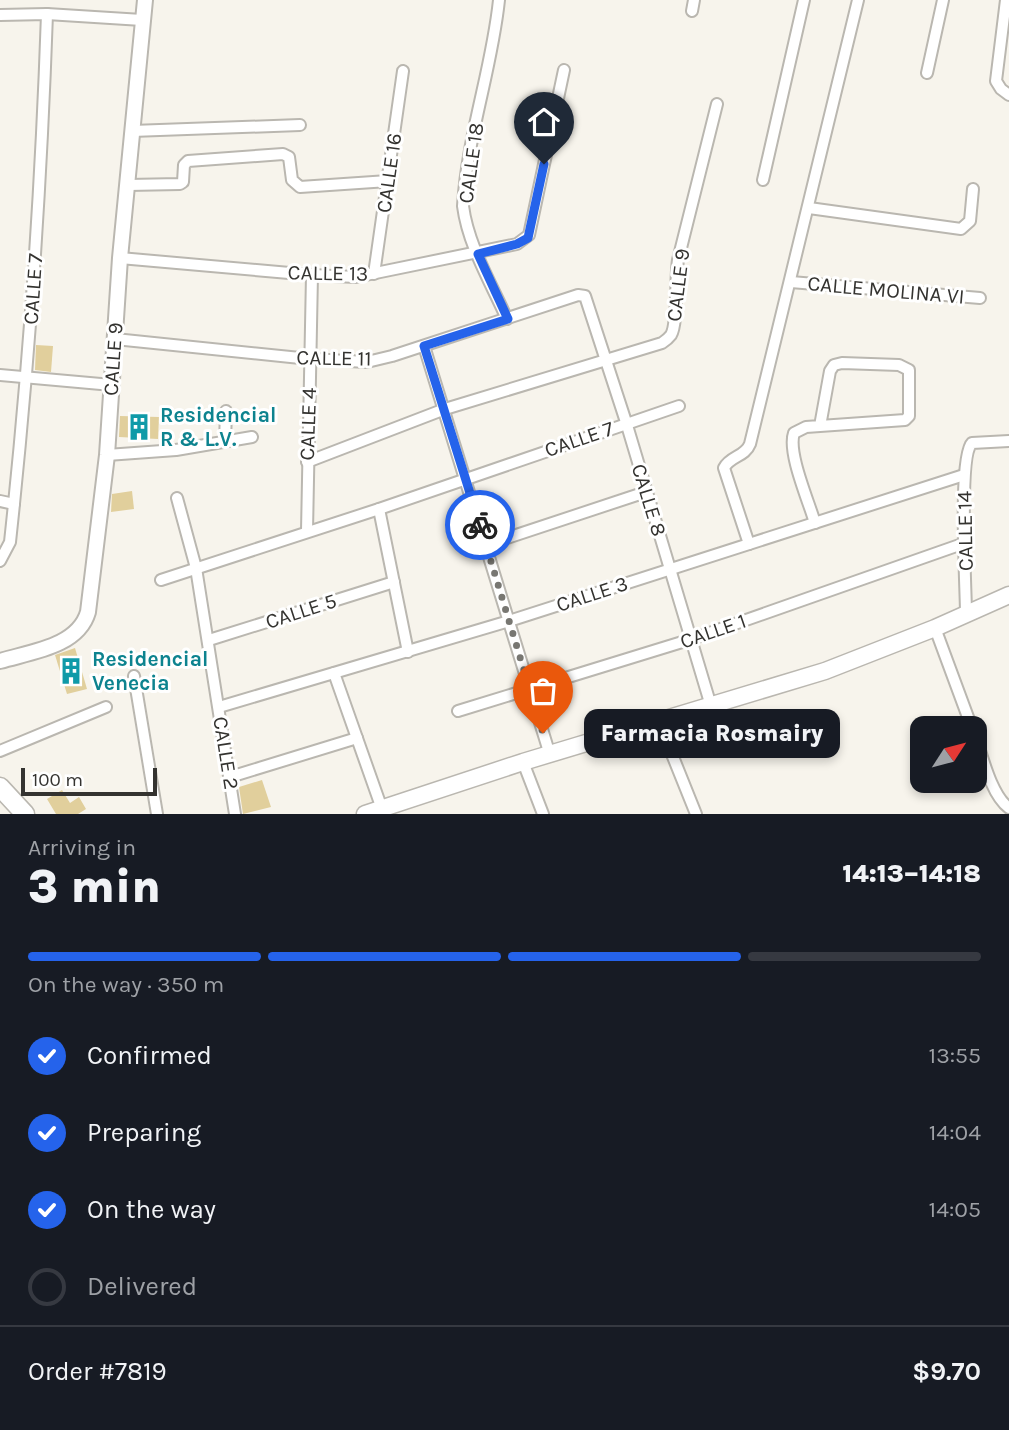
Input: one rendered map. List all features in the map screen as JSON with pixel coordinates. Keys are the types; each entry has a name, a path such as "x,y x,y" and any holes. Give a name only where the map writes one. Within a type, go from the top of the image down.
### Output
{"main road":[{"path":"365,814 523,762 825,671 935,628 1009,595"},
{"path":"0,787 24,814"}],"street":[{"name":"CALLE 9","path":"0,661 67,639 85,623 90,602 107,455 120,258 145,0"},
{"name":"CALLE 18","path":"499,0 464,195 465,218 478,254 508,319"},
{"path":"763,180 804,0"},
{"path":"749,544 724,468 729,461 747,452 750,444 823,159 858,0"},
{"path":"927,73 943,0"},
{"path":"1006,0 996,81 1009,95"},
{"path":"0,15 47,14 142,20"},
{"name":"CALLE 7","path":"0,561 10,542 26,378 41,180 47,14"},
{"name":"CALLE 13","path":"120,258 356,277 521,243 530,235 564,70"},
{"name":"CALLE 16","path":"374,274 403,71"},
{"name":"CALLE 9","path":"307,462 444,410 662,343 671,335 675,320 678,260 717,104"},
{"path":"132,131 300,125"},
{"path":"128,185 181,184 184,181 184,165 188,161 283,154 289,158 292,180 300,187 388,181"},
{"path":"809,208 961,229 970,220 973,189"},
{"name":"CALLE 4","path":"307,531 312,275"},
{"name":"CALLE MOLINA VI","path":"791,282 981,298"},
{"name":"CALLE 11","path":"115,339 310,359 367,362 578,295 585,296"},
{"name":"CALLE 8","path":"585,296 626,422 711,706"},
{"path":"424,346 550,755"},
{"path":"815,523 795,458 792,437 799,429 905,420 909,416 909,370 899,365 834,365 830,371 820,426"},
{"path":"0,375 111,385"},
{"name":"CALLE 7","path":"161,580 379,509 679,406"},
{"path":"225,442 226,411"},
{"path":"107,455 176,450 253,437"},
{"name":"CALLE 14","path":"966,614 964,475 968,448 976,443 1009,442"},
{"name":"CALLE 3","path":"219,707 509,621 964,475"},
{"path":"486,545 646,492"},
{"name":"CALLE 2","path":"177,498 196,568 235,814"},
{"path":"0,501 15,504"},
{"path":"379,509 408,652"},
{"name":"CALLE 1","path":"458,710 692,639 965,543"},
{"name":"CALLE 5","path":"209,640 394,582"},
{"path":"935,628 968,716"},
{"path":"334,673 382,809"},
{"path":"134,676 157,814"},
{"path":"0,751 106,707"},
{"path":"659,722 696,814"},
{"path":"230,777 357,738"},
{"path":"523,762 543,814"},
{"path":"987,767 1001,801 1009,808"}],"building":[{"path":"36,345 53,346 51,372 35,370"},
{"name":"Residencial R & L.V.","path":"120,416 159,417 158,439 119,437"},
{"path":"132,491 134,509 111,512 112,494"},
{"name":"Residencial Venecia","path":"75,648 87,689 67,694 55,655"},
{"path":"262,780 271,807 243,814 239,787"},
{"path":"62,790 70,803 79,797 86,809 78,814 56,814 47,799"}],"way so far":[{"path":"480,525 543,733"}],"place":[{"name":"Residencial R & L.V.","path":"139,427"},
{"name":"Residencial Venecia","path":"71,671"},
{"name":"Farmacia Rosmairy","path":"543,733"}],"route":[{"path":"480,525 424,346 508,319 478,254 521,243 528,238 544,164"}]}
